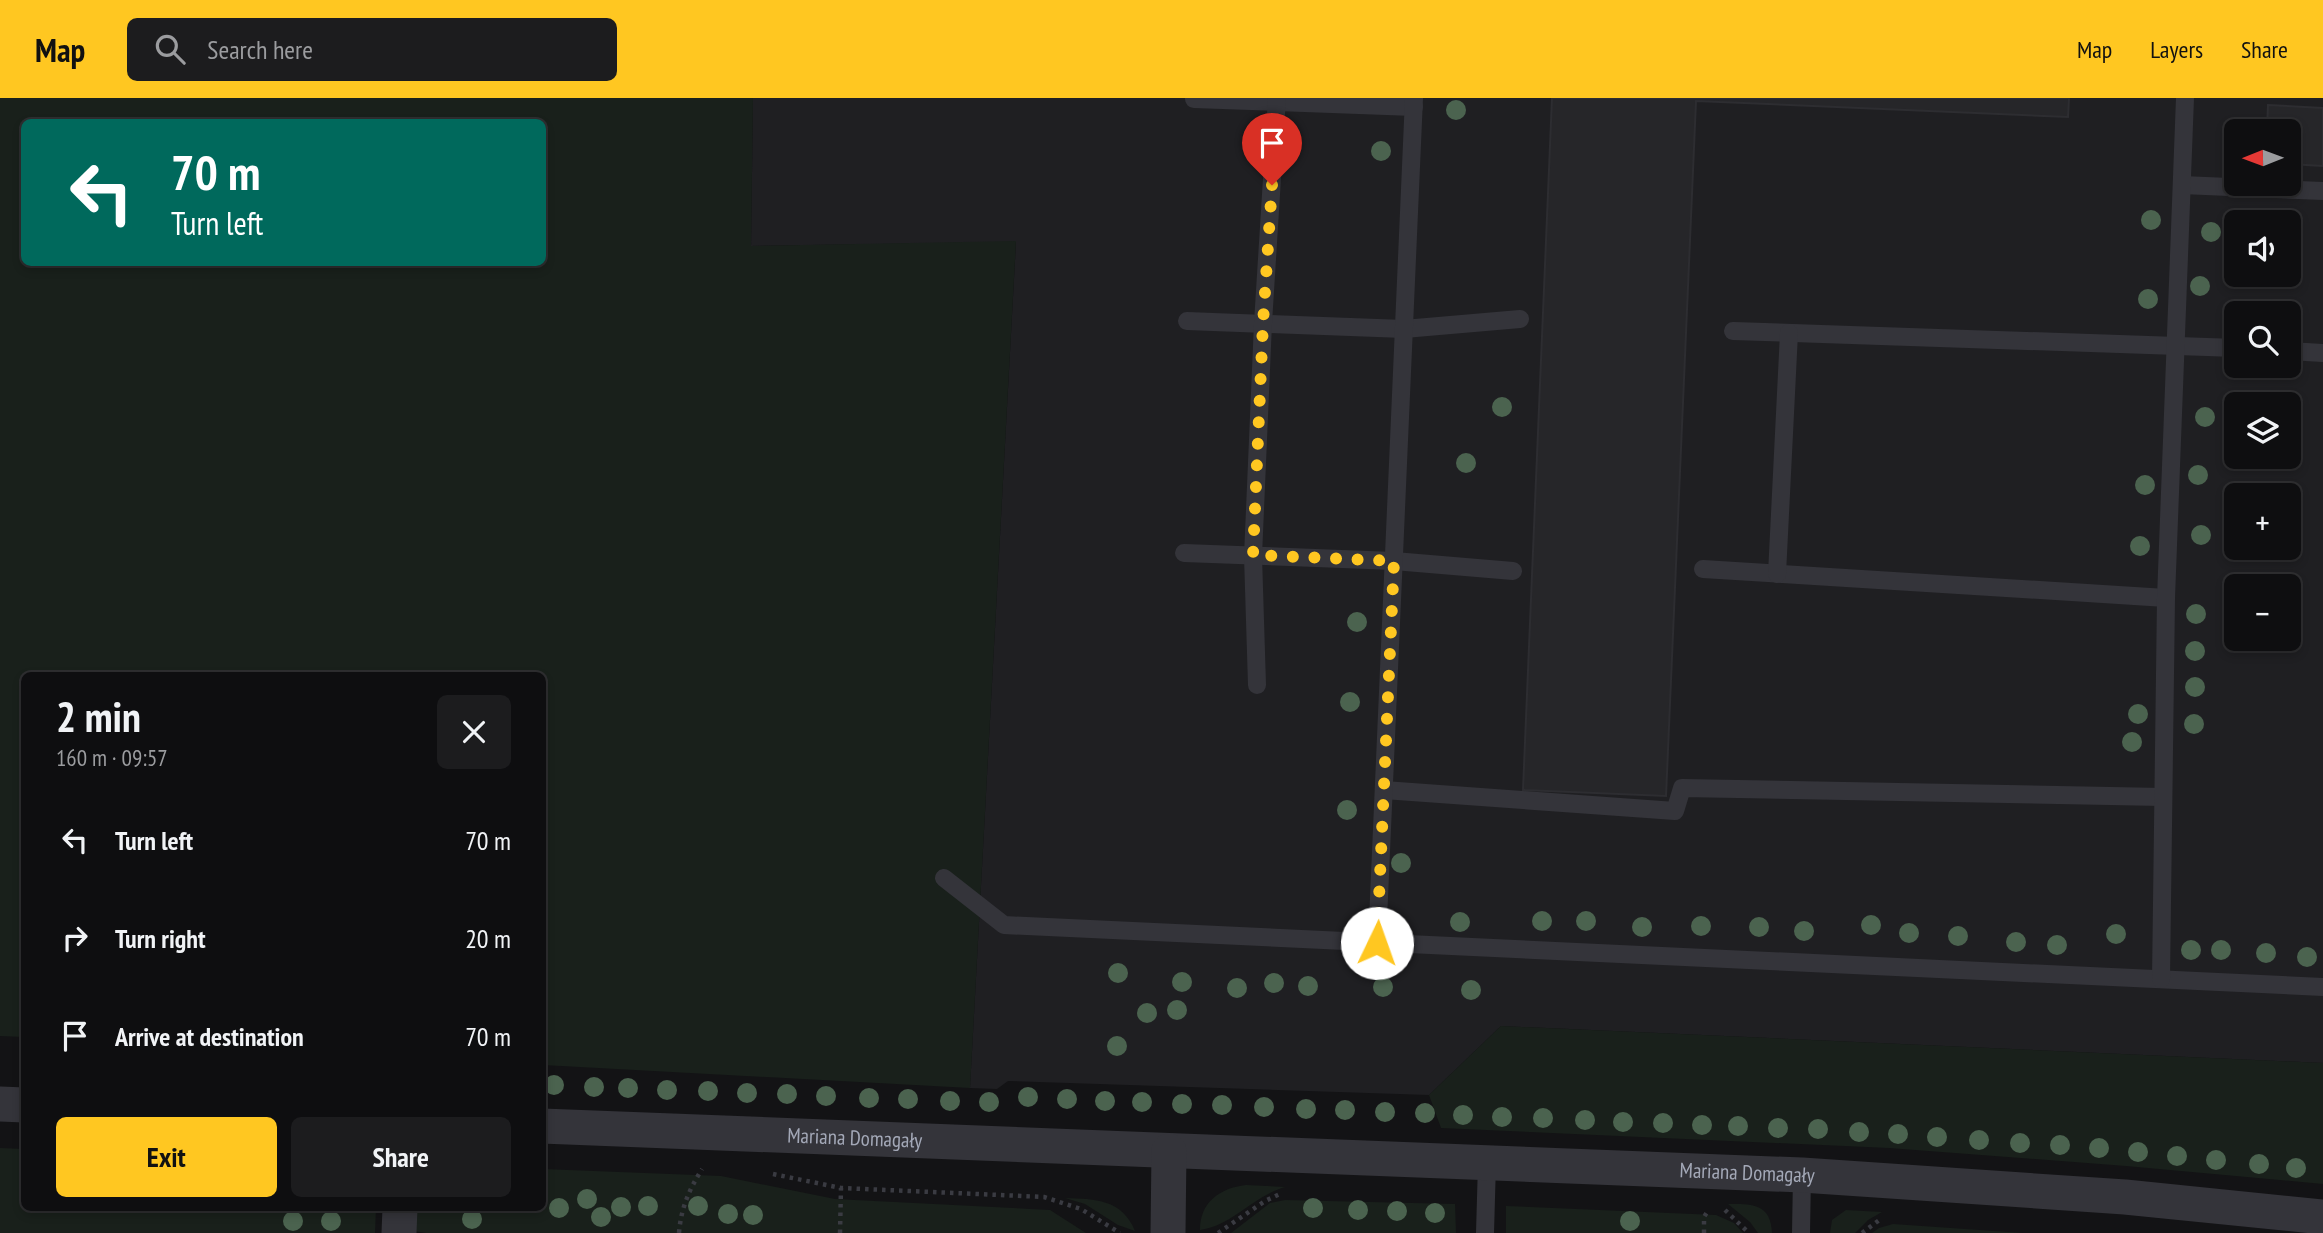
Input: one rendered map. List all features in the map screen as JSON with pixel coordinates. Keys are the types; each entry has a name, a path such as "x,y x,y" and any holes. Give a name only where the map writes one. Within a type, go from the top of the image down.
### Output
{"street":[{"path":"0,1104 21,1105"},
{"name":"Mariana Domagały","path":"546,1126 1802,1175 2125,1197 2323,1217"},
{"path":"1168,1151 1168,1233"},
{"path":"399,1233 400,1211"}],"lane":[{"path":"2161,979 2166,598 2185,98"},
{"path":"1194,99 1414,103 1377,943"},
{"path":"1257,685 1253,555 1263,323 1277,100"},
{"path":"2182,185 2323,191"},
{"path":"1187,321 1404,329 1520,319"},
{"path":"1733,331 2224,347"},
{"path":"1777,574 1789,333"},
{"path":"2301,352 2323,353"},
{"path":"1184,553 1394,561 1513,571"},
{"path":"1703,569 2166,598"},
{"path":"1384,790 1675,811 1682,788 2163,797"},
{"path":"944,878 1004,925 2323,987"},
{"path":"1485,1233 1487,1163"},
{"path":"1801,1233 1802,1175"}],"path":[{"path":"692,1163 705,1164"},
{"path":"764,1171 841,1188 1045,1197 1081,1209 1120,1233"},
{"path":"680,1233 683,1205 698,1175"},
{"path":"840,1233 841,1188"},
{"path":"1218,1233 1265,1201 1293,1190"},
{"path":"1704,1233 1704,1217 1714,1202"},
{"path":"1721,1207 1749,1233"},
{"path":"1862,1233 1885,1217"}],"shaded area":[{"path":"0,98 753,98 751,246 1016,241 970,1088 546,1065 546,672 21,672 21,1037 0,1036"},
{"path":"753,98 2323,98 2323,1063 1501,1026 1429,1095 1008,1081 997,1089 970,1088 1016,242 751,246"},
{"path":"1501,1026 2323,1063 2323,1184 1889,1148 1441,1128 1429,1095"},
{"path":"0,1148 21,1149 21,1211 376,1211 375,1233 0,1233"},
{"path":"546,1169 721,1176 835,1199 1050,1210 1086,1233 426,1233 413,1231 415,1211 546,1211"},
{"path":"1246,1185 1285,1187 1262,1197 1222,1223 1200,1230 1204,1212 1213,1198 1228,1189"},
{"path":"1065,1198 1097,1200 1115,1207 1123,1212 1135,1231 1118,1225 1085,1204"},
{"path":"1285,1200 1455,1204 1456,1233 1231,1233 1270,1203"},
{"path":"1728,1204 1758,1207 1768,1216 1772,1233 1758,1233 1750,1222"},
{"path":"1506,1206 1716,1215 1734,1223 1743,1233 1506,1233"},
{"path":"1846,1210 1882,1212 1868,1220 1855,1233 1830,1233 1832,1220"},
{"path":"1893,1224 2023,1233 1872,1233"}],"building":[{"path":"1552,98 2069,98 2068,117 1696,101 1666,796 1523,790"},
{"path":"2268,105 2323,108 2323,166 2301,165 2301,119 2267,119"}],"route":[{"path":"1272,185 1253,555 1394,561 1377,943"}]}
